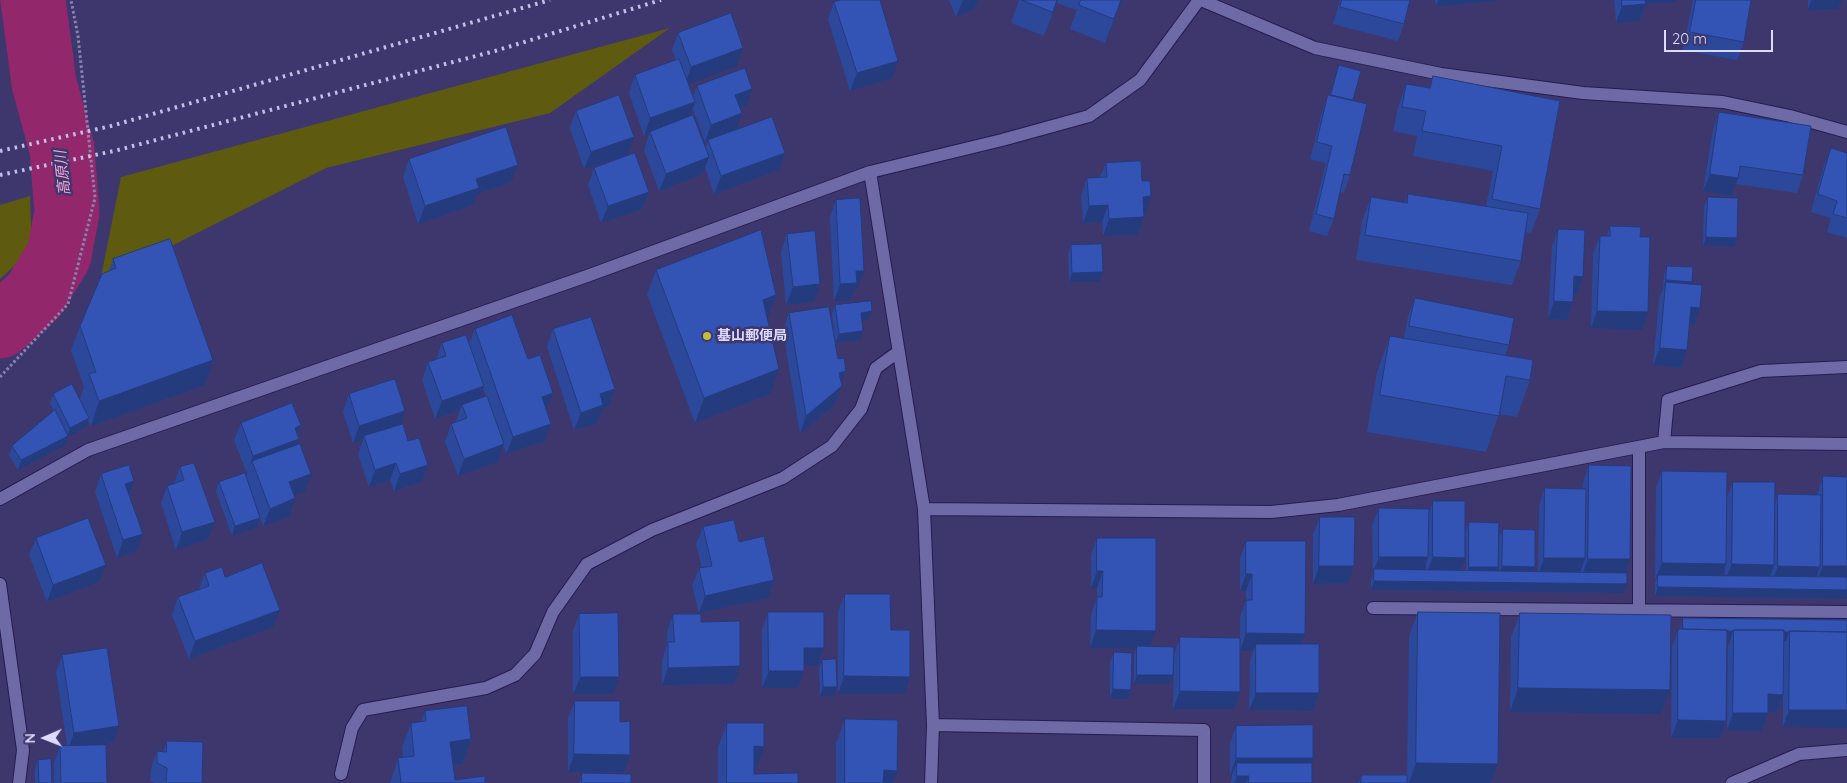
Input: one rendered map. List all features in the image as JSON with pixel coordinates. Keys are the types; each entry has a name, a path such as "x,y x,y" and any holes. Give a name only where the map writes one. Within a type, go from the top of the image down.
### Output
{"street":[{"path":"0,499 88,450 587,276 870,172 1002,140 1089,116 1140,80 1200,0 1315,48 1441,74 1583,93 1723,102 1790,116 1847,132"},
{"path":"870,172 924,509 933,725 931,783"},
{"path":"341,774 352,728 363,710 486,688 515,675 535,654 553,612 587,564 652,530 783,478 832,446 861,409 876,368 898,352"},
{"path":"1664,442 1668,400 1762,371 1847,367"},
{"path":"924,509 1271,512 1338,505 1664,442 1847,444"},
{"path":"1639,448 1640,610"},
{"path":"0,584 22,750 19,783"},
{"path":"1372,608 1847,612"},
{"path":"933,725 1204,730 1204,783"},
{"path":"1732,783 1799,754 1847,750"}],"path":[{"path":"0,377 68,304 95,198 78,36 70,0"}],"shaded area":[{"path":"670,28 550,113 326,168 100,282 121,177"},
{"path":"30,196 32,250 0,279 0,205"}],"building":[{"path":"841,0 880,0 898,61 857,73 834,2"},
{"path":"1022,0 1057,0 1053,12"},
{"path":"1081,0 1121,0 1114,19 1079,5"},
{"path":"1342,0 1410,0 1404,24 1340,7"},
{"path":"1622,0 1645,0 1646,4 1622,6"},
{"path":"1696,0 1751,0 1744,42 1690,32"},
{"path":"731,13 743,48 691,67 678,33"},
{"path":"679,59 695,102 650,118 635,75"},
{"path":"1339,65 1361,71 1353,100 1331,95"},
{"path":"745,68 752,89 735,95 742,113 711,125 697,86"},
{"path":"1433,76 1560,101 1540,209 1492,199 1502,146 1422,131 1426,111 1402,107 1406,84 1430,88"},
{"path":"619,95 634,137 591,152 576,111"},
{"path":"1328,95 1367,104 1350,175 1344,174 1334,219 1316,214 1332,146 1317,142"},
{"path":"1719,112 1811,126 1803,175 1740,166 1738,178 1710,174"},
{"path":"693,115 709,157 666,174 650,132"},
{"path":"772,117 785,153 721,176 708,140"},
{"path":"506,127 518,165 476,179 479,188 425,206 409,159"},
{"path":"1831,148 1847,153 1847,218 1833,214 1837,201 1818,194"},
{"path":"635,153 649,192 608,206 594,168"},
{"path":"1141,161 1142,181 1150,181 1151,196 1143,197 1144,217 1109,219 1108,205 1089,206 1087,178 1107,177 1106,163"},
{"path":"1408,194 1528,213 1521,261 1365,235 1371,197 1407,203"},
{"path":"1708,197 1738,198 1737,238 1706,237"},
{"path":"860,198 864,271 856,271 857,283 840,284 836,200"},
{"path":"1610,226 1641,227 1640,237 1650,237 1648,312 1597,311 1600,236 1610,236"},
{"path":"1558,229 1585,230 1583,277 1574,276 1573,302 1554,301"},
{"path":"761,230 776,295 763,300 779,369 704,398 656,270"},
{"path":"815,231 820,284 793,287 787,234"},
{"path":"170,239 213,360 99,401 89,374 96,372 80,326 102,274 116,268 113,259"},
{"path":"1102,244 1103,272 1072,273 1071,245"},
{"path":"1667,266 1693,267 1692,282 1666,280"},
{"path":"1666,282 1702,285 1700,308 1691,307 1687,350 1660,348"},
{"path":"1415,298 1514,318 1509,345 1409,326"},
{"path":"871,301 872,311 861,313 863,331 839,334 835,305"},
{"path":"829,307 838,359 844,358 846,371 839,373 842,386 806,416 789,313"},
{"path":"512,315 528,359 540,355 553,393 542,397 551,424 513,437 475,329"},
{"path":"591,317 615,389 600,394 603,405 581,413 553,329"},
{"path":"466,335 484,386 442,401 428,362 446,356 442,343"},
{"path":"1390,336 1533,360 1530,380 1506,376 1499,416 1380,395"},
{"path":"395,379 405,411 359,426 349,394"},
{"path":"72,384 89,418 70,428 53,394"},
{"path":"487,396 504,444 464,459 451,424 467,418 462,405"},
{"path":"292,403 301,425 295,428 299,439 253,456 241,423"},
{"path":"55,410 68,436 21,460 12,446"},
{"path":"403,424 408,441 419,438 428,465 400,474 396,463 375,470 364,436"},
{"path":"300,444 311,474 289,482 295,498 270,509 252,461"},
{"path":"194,463 215,522 182,532 167,486 184,480 180,467"},
{"path":"129,465 134,481 125,484 143,534 123,540 101,474"},
{"path":"1589,465 1631,466 1630,559 1588,559"},
{"path":"1662,471 1727,472 1726,564 1662,563"},
{"path":"245,473 260,518 235,526 219,482"},
{"path":"1823,476 1847,477 1847,566 1823,566"},
{"path":"1733,482 1775,482 1774,565 1732,564"},
{"path":"1545,488 1586,489 1585,558 1544,558"},
{"path":"1778,494 1821,495 1820,567 1778,566"},
{"path":"1433,501 1465,501 1465,558 1433,557"},
{"path":"1379,508 1429,509 1428,557 1379,557"},
{"path":"1320,517 1355,517 1354,566 1319,566"},
{"path":"88,518 106,565 53,585 36,538"},
{"path":"734,520 739,542 764,536 774,580 705,596 699,568 712,566 703,527"},
{"path":"1469,522 1499,523 1498,567 1469,567"},
{"path":"1503,529 1535,530 1535,567 1502,566"},
{"path":"1097,538 1156,538 1156,631 1096,630 1097,597 1102,597 1103,571 1097,571"},
{"path":"1246,541 1306,541 1305,634 1246,633 1246,600 1252,600 1252,574 1246,574"},
{"path":"262,563 280,610 195,641 178,597 209,586 205,573 222,567 225,577"},
{"path":"1374,569 1627,573 1627,584 1374,581"},
{"path":"1658,575 1847,577 1847,590 1658,587"},
{"path":"845,594 890,594 891,630 910,630 910,677 844,676"},
{"path":"768,612 824,612 824,648 804,648 804,671 769,671"},
{"path":"1418,612 1500,613 1498,764 1416,763"},
{"path":"618,613 619,677 580,677 579,614"},
{"path":"1520,613 1671,615 1670,690 1518,688"},
{"path":"673,614 701,614 701,622 740,621 740,666 668,668 668,642 674,642"},
{"path":"1683,618 1847,620 1847,632 1683,629"},
{"path":"1678,629 1727,630 1726,721 1678,720"},
{"path":"1734,630 1784,630 1783,695 1768,694 1768,713 1733,713"},
{"path":"1790,631 1847,632 1847,710 1789,710"},
{"path":"1180,637 1240,638 1240,692 1180,691"},
{"path":"1256,644 1319,644 1319,693 1256,693"},
{"path":"1137,646 1174,647 1173,675 1137,675"},
{"path":"107,648 119,726 74,733 62,655"},
{"path":"1114,652 1132,653 1131,690 1113,689"},
{"path":"836,659 837,687 823,687 822,660"},
{"path":"575,701 620,701 620,722 630,721 630,755 574,754"},
{"path":"467,706 471,739 450,742 455,780 485,776 485,783 401,783 398,758 414,756 411,723 426,721 425,711"},
{"path":"845,719 898,720 897,771 884,770 883,783 845,783"},
{"path":"727,723 764,723 764,747 754,746 754,774 798,773 798,783 727,783"},
{"path":"1313,725 1313,758 1236,758 1236,726"},
{"path":"167,741 203,742 202,783 166,783 167,768 157,763 157,751 166,752"},
{"path":"106,745 107,783 61,783 60,746"},
{"path":"51,759 52,783 39,783 38,760"},
{"path":"1237,763 1312,763 1312,783 1248,783 1249,776 1237,776"},
{"path":"582,773 631,774 631,783 582,783"},
{"path":"1362,775 1407,775 1407,783 1361,783"}],"waterway":[{"name":"高原川","path":"0,326 34,296 59,255 67,212 62,149 44,83 33,0"}],"railway":[{"path":"0,151 111,126 550,0"},
{"path":"0,175 114,151 495,51 661,0"}],"place":[{"name":"基山郵便局","path":"707,336"}]}
